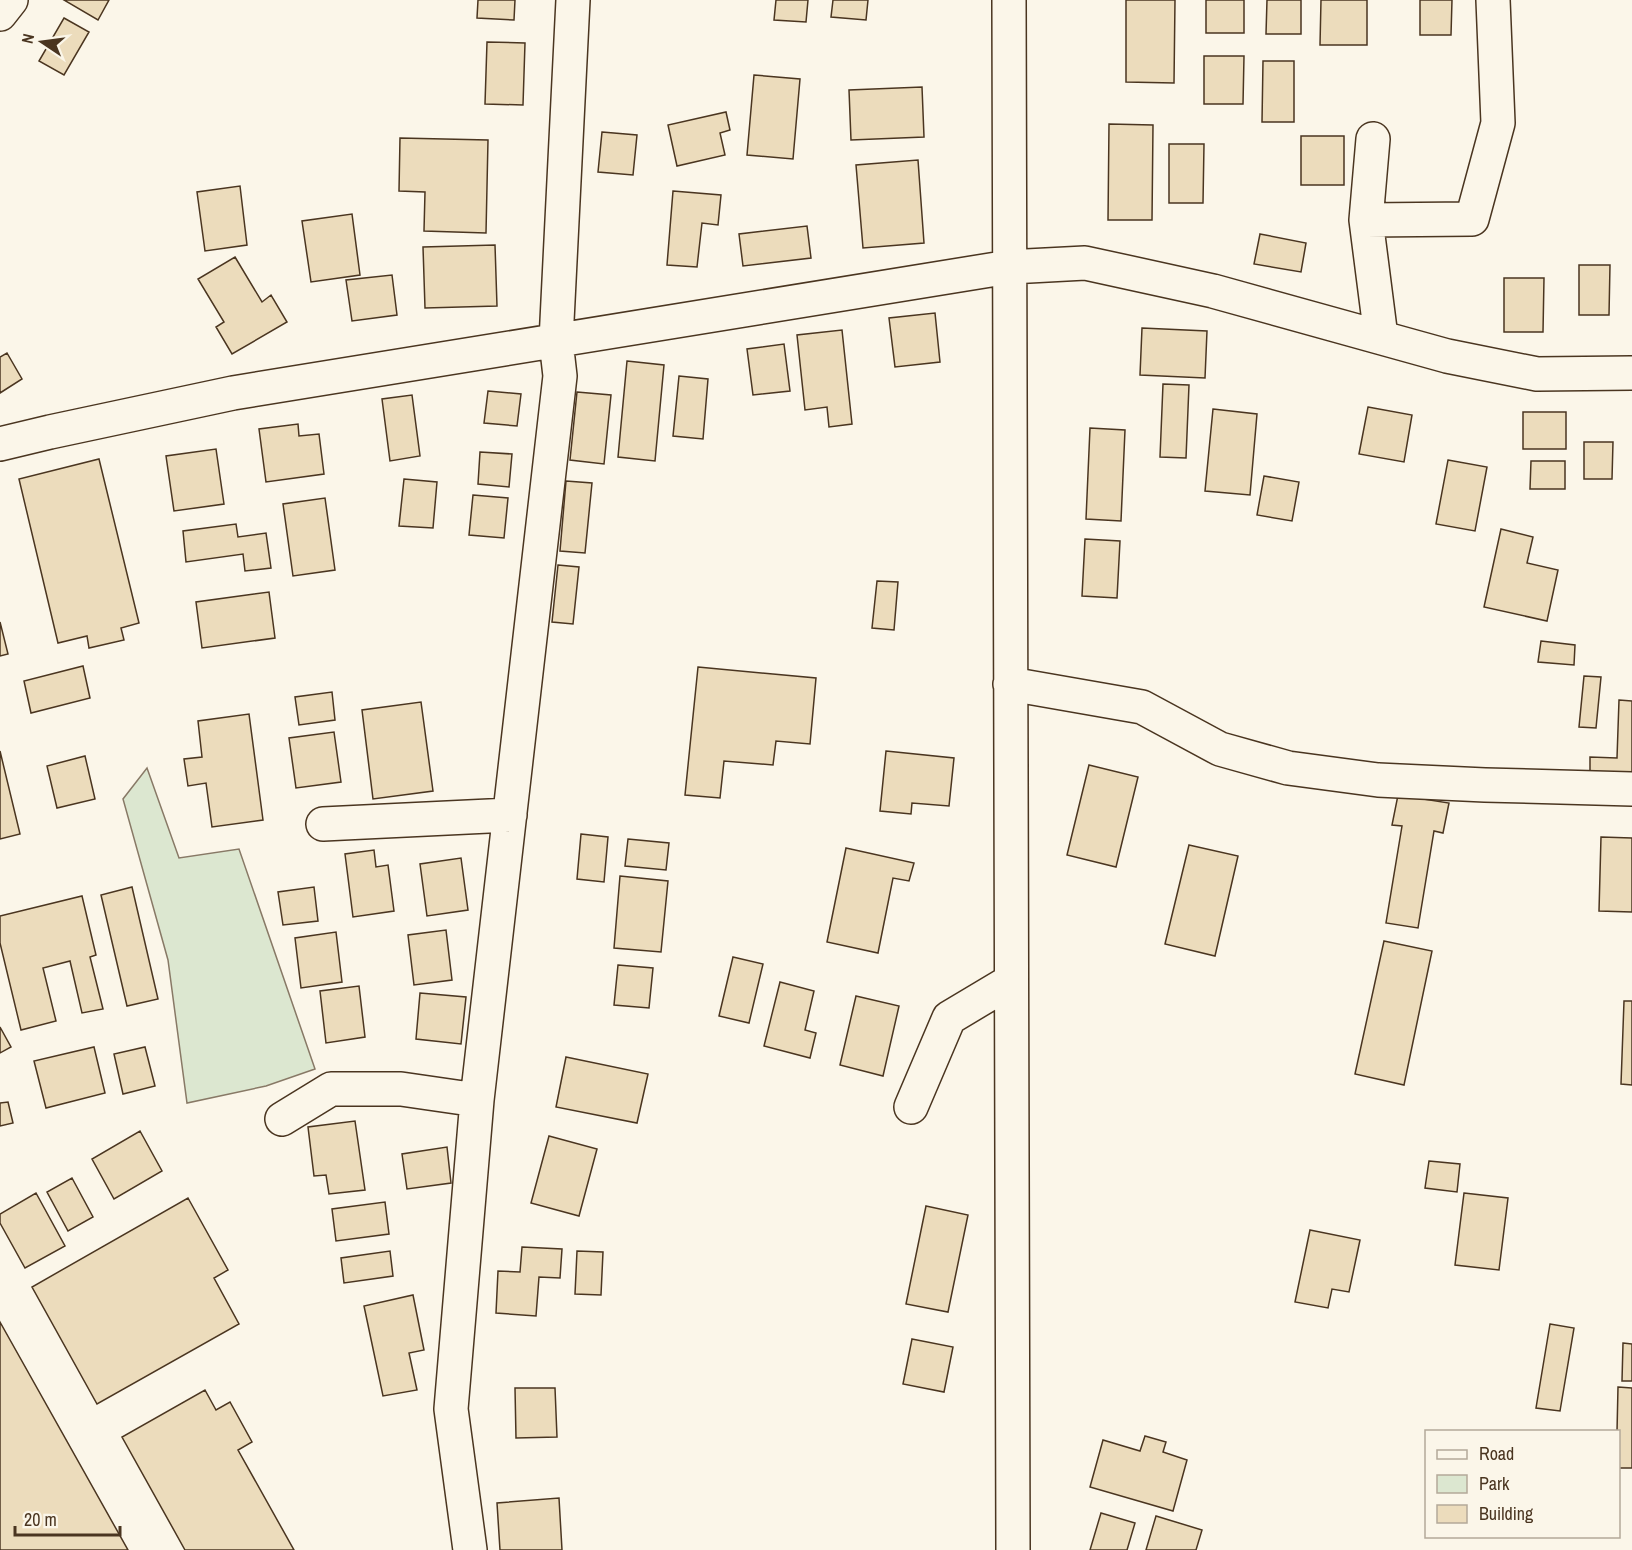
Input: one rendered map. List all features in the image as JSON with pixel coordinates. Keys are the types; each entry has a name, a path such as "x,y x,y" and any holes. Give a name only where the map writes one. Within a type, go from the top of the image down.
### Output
{"street":[{"path":"0,14 11,0"},
{"path":"470,1550 451,1409 477,1100 560,376 556,340 573,0"},
{"path":"1008,0 1013,1550"},
{"path":"1366,220 1472,219 1498,123 1493,0"},
{"path":"1372,140 1366,220 1381,337"},
{"path":"0,444 232,393 1009,267 1085,263 1213,291 1447,356 1537,375 1632,373"},
{"path":"1010,684 1142,706 1220,749 1288,768 1378,780 1632,789"},
{"path":"323,824 510,815"},
{"path":"911,1107 949,1018 1011,981"},
{"path":"282,1119 331,1089 401,1089 477,1100"}],"green space":[{"path":"147,768 179,858 239,849 315,1069 266,1086 187,1103 168,960 123,799"}],"building":[{"path":"64,0 109,0 98,20"},
{"path":"478,0 515,0 514,20 477,18"},
{"path":"776,0 808,0 806,22 774,20"},
{"path":"833,0 868,0 866,20 831,17"},
{"path":"1126,0 1175,0 1174,83 1126,82"},
{"path":"1206,0 1244,0 1244,33 1206,33"},
{"path":"1267,0 1301,0 1301,34 1266,34"},
{"path":"1321,0 1367,0 1367,45 1320,45"},
{"path":"1420,0 1452,0 1451,35 1420,35"},
{"path":"64,18 89,32 64,75 39,61"},
{"path":"487,42 525,43 523,105 485,104"},
{"path":"1204,56 1244,56 1243,104 1204,104"},
{"path":"1263,61 1294,61 1294,122 1262,122"},
{"path":"754,75 800,79 793,159 747,155"},
{"path":"922,87 924,137 851,140 849,90"},
{"path":"726,112 730,130 720,133 725,155 677,166 668,125"},
{"path":"1109,124 1153,125 1152,220 1108,220"},
{"path":"602,132 637,135 633,175 598,172"},
{"path":"1301,136 1344,136 1344,185 1301,185"},
{"path":"400,138 488,140 486,233 424,231 425,192 399,191"},
{"path":"1169,144 1204,144 1203,203 1169,203"},
{"path":"918,160 924,243 863,248 856,165"},
{"path":"240,186 247,245 205,251 197,192"},
{"path":"673,191 721,195 718,225 702,223 697,267 667,265"},
{"path":"352,214 360,275 311,282 302,221"},
{"path":"807,226 811,258 743,266 739,234"},
{"path":"1260,234 1306,243 1301,272 1254,264"},
{"path":"495,245 497,306 425,308 423,247"},
{"path":"235,257 262,302 271,295 287,322 232,354 216,327 224,322 198,279"},
{"path":"1579,265 1610,265 1609,315 1579,315"},
{"path":"392,275 397,315 352,321 346,280"},
{"path":"1504,278 1544,278 1543,332 1504,332"},
{"path":"935,313 940,362 895,367 889,318"},
{"path":"1142,328 1207,331 1205,378 1140,375"},
{"path":"842,330 852,424 829,427 827,407 805,410 797,335"},
{"path":"784,344 790,391 753,395 747,349"},
{"path":"7,353 22,379 0,393 0,357"},
{"path":"627,361 664,365 655,461 618,457"},
{"path":"679,376 708,379 703,439 673,436"},
{"path":"1163,384 1189,385 1186,458 1160,457"},
{"path":"488,391 521,394 517,426 484,423"},
{"path":"577,392 611,395 604,464 570,460"},
{"path":"412,395 420,456 390,461 382,399"},
{"path":"1368,407 1412,415 1404,462 1359,454"},
{"path":"1213,409 1257,414 1250,495 1205,491"},
{"path":"1523,412 1566,412 1566,449 1523,449"},
{"path":"298,424 299,436 319,434 324,474 266,482 259,429"},
{"path":"1090,428 1125,430 1121,521 1086,519"},
{"path":"1584,442 1613,442 1612,479 1584,479"},
{"path":"216,449 224,504 174,511 166,456"},
{"path":"480,452 512,454 509,487 478,484"},
{"path":"99,459 139,623 121,628 124,640 89,648 87,636 58,643 19,479"},
{"path":"1448,460 1487,467 1475,531 1436,524"},
{"path":"1531,461 1565,461 1565,489 1530,489"},
{"path":"1264,476 1299,482 1292,521 1257,515"},
{"path":"404,479 437,482 433,528 399,526"},
{"path":"566,481 592,483 585,553 560,551"},
{"path":"473,495 508,498 504,538 469,535"},
{"path":"325,498 335,570 293,576 283,504"},
{"path":"236,524 238,537 266,533 271,568 245,571 243,554 186,562 183,531"},
{"path":"1501,529 1533,537 1527,563 1558,570 1547,621 1484,607"},
{"path":"1085,539 1120,541 1117,598 1082,596"},
{"path":"558,565 579,567 573,624 552,622"},
{"path":"877,581 898,582 894,630 872,628"},
{"path":"269,592 275,638 202,648 196,602"},
{"path":"0,622 8,654 0,656"},
{"path":"1541,641 1575,645 1574,665 1538,662"},
{"path":"83,666 90,698 31,713 24,681"},
{"path":"698,667 816,678 810,744 776,741 773,765 724,761 720,798 685,795"},
{"path":"1584,676 1601,677 1596,728 1579,727"},
{"path":"332,692 335,720 299,725 295,697"},
{"path":"1619,700 1632,701 1632,779 1590,778 1590,757 1617,758"},
{"path":"421,702 433,791 373,799 362,710"},
{"path":"249,714 263,820 212,827 206,783 188,786 184,759 202,757 198,721"},
{"path":"334,732 341,782 296,788 289,738"},
{"path":"0,751 20,834 0,839"},
{"path":"886,751 954,758 949,806 912,803 911,814 880,811"},
{"path":"85,756 95,799 57,808 47,766"},
{"path":"1089,765 1138,777 1116,867 1067,855"},
{"path":"1398,795 1449,803 1443,833 1434,831 1418,928 1386,923 1402,826 1392,825"},
{"path":"581,834 608,837 604,882 577,879"},
{"path":"1601,837 1632,838 1632,912 1599,911"},
{"path":"628,839 669,843 666,870 625,866"},
{"path":"1189,845 1238,856 1215,956 1165,944"},
{"path":"846,848 914,863 909,881 893,878 878,953 827,942"},
{"path":"374,850 376,867 388,865 394,911 353,917 345,854"},
{"path":"461,858 468,910 427,916 420,864"},
{"path":"620,876 668,881 661,952 614,948"},
{"path":"132,887 158,999 127,1006 101,895"},
{"path":"314,887 318,921 283,925 278,892"},
{"path":"82,896 96,955 90,957 103,1009 82,1013 70,961 43,968 56,1021 21,1030 0,943 0,916"},
{"path":"446,930 452,980 414,985 408,935"},
{"path":"336,932 342,982 301,988 295,938"},
{"path":"1384,941 1432,951 1404,1085 1355,1074"},
{"path":"733,957 763,964 749,1023 719,1016"},
{"path":"618,965 653,968 649,1008 614,1005"},
{"path":"780,982 814,991 805,1030 816,1033 810,1058 764,1046"},
{"path":"359,986 365,1037 326,1043 320,991"},
{"path":"420,993 466,997 461,1044 416,1039"},
{"path":"856,996 899,1006 883,1076 840,1065"},
{"path":"1624,1001 1632,1001 1632,1085 1621,1084"},
{"path":"0,1027 11,1047 0,1053"},
{"path":"94,1047 105,1093 46,1108 34,1061"},
{"path":"145,1047 155,1086 123,1094 114,1054"},
{"path":"566,1057 648,1074 637,1123 556,1107"},
{"path":"8,1102 13,1123 0,1126 0,1103"},
{"path":"355,1121 365,1190 329,1194 326,1175 314,1176 308,1127"},
{"path":"140,1131 162,1171 114,1199 92,1159"},
{"path":"549,1136 597,1149 579,1216 531,1203"},
{"path":"447,1147 451,1183 407,1189 402,1154"},
{"path":"1429,1161 1460,1164 1457,1192 1425,1188"},
{"path":"72,1178 93,1217 68,1231 47,1192"},
{"path":"36,1193 65,1246 25,1268 0,1223 0,1214"},
{"path":"1464,1193 1508,1198 1499,1270 1455,1265"},
{"path":"188,1198 228,1270 214,1278 239,1324 97,1404 32,1287"},
{"path":"385,1202 389,1234 336,1241 332,1209"},
{"path":"926,1206 968,1215 948,1312 906,1304"},
{"path":"1310,1230 1360,1240 1349,1292 1332,1289 1328,1308 1295,1302"},
{"path":"522,1247 562,1249 560,1278 539,1277 536,1316 496,1313 498,1271 520,1272"},
{"path":"390,1251 393,1276 344,1283 341,1258"},
{"path":"577,1251 603,1252 601,1295 575,1294"},
{"path":"413,1295 424,1350 409,1353 417,1390 383,1396 364,1306"},
{"path":"0,1322 128,1550 0,1550"},
{"path":"1550,1324 1574,1328 1560,1411 1536,1408"},
{"path":"912,1339 953,1347 944,1392 903,1384"},
{"path":"1623,1343 1632,1344 1632,1381 1622,1381"},
{"path":"1618,1387 1632,1388 1632,1468 1620,1468 1620,1430 1617,1430"},
{"path":"515,1388 555,1388 557,1437 516,1438"},
{"path":"205,1390 216,1410 230,1402 252,1442 238,1450 294,1550 185,1550 122,1437"},
{"path":"1145,1436 1166,1442 1163,1452 1187,1460 1173,1511 1090,1487 1103,1440 1140,1451"},
{"path":"559,1498 562,1550 500,1550 497,1503"},
{"path":"1101,1513 1135,1523 1127,1550 1090,1550"},
{"path":"1156,1516 1202,1530 1196,1550 1146,1550"}]}
